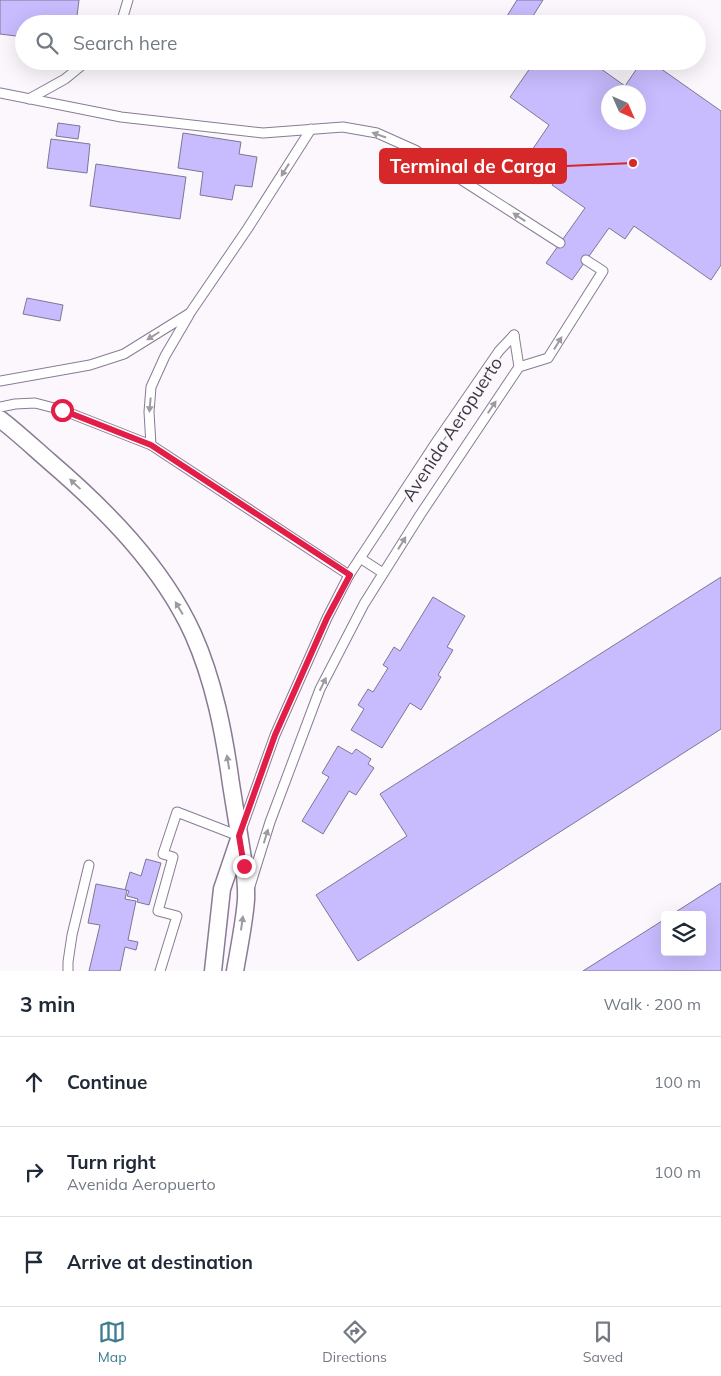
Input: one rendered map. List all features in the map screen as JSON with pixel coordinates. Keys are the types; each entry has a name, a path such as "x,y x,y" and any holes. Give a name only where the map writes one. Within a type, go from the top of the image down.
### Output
{"street":[{"name":"Avenida Aeropuerto","path":"0,419 71,480 112,520 167,588 182,612 192,634 203,660 226,748 244,866 246,899 235,971"},
{"name":"Avenida Aeropuerto","path":"213,971 222,889 239,836"}],"lane":[{"path":"124,15 128,0"},
{"path":"29,99 65,79 76,70"},
{"path":"0,93 122,117 263,133 344,127 377,133 415,150 560,243"},
{"path":"151,445 149,412 151,387 164,356 190,313 248,228 311,129"},
{"path":"519,367 548,358 598,279 603,271 586,260"},
{"path":"0,381 90,365 124,354 190,313"},
{"name":"Avenida Aeropuerto","path":"239,836 275,735 327,618 350,575 437,440 499,351 514,336 519,367 420,514 383,573 364,604 320,689 270,822 246,899"},
{"path":"0,407 35,403 62,410 151,445 350,575"},
{"path":"360,558 383,573"},
{"path":"160,971 178,916 158,911 173,857 163,854 177,812 239,836"},
{"path":"68,971 72,935 89,865"}],"building":[{"path":"0,0 79,0 77,15 15,15 15,36 0,34"},
{"path":"517,0 543,0 534,15 508,15"},
{"path":"529,70 603,70 624,85 601,85 601,130 646,130 646,85 626,85 636,70 663,70 721,111 721,265 711,280 634,226 625,239 609,228 572,280 546,263 585,208 552,185 560,174 530,153 549,125 510,97"},
{"path":"58,123 80,126 78,139 56,136"},
{"path":"183,133 241,142 239,154 257,157 252,187 235,185 232,200 200,195 203,172 178,168"},
{"path":"51,139 90,144 87,173 47,168"},
{"path":"96,164 186,177 180,219 90,206"},
{"path":"27,298 63,305 60,321 23,314"},
{"path":"721,577 721,729 358,961 316,895 407,836 380,794"},
{"path":"433,597 465,616 447,647 453,650 438,675 441,677 421,710 410,703 382,748 351,730 364,709 358,705 368,689 373,692 388,668 383,665 394,647 400,651"},
{"path":"338,746 352,754 356,749 371,759 368,764 374,768 356,795 349,791 323,834 302,821 329,777 322,773"},
{"path":"146,859 161,863 149,905 137,902 138,899 127,896 129,891 125,890 130,872 141,876"},
{"path":"721,883 721,971 583,971 661,922 661,956 706,956 706,911 677,911"},
{"path":"96,884 127,890 125,899 136,901 128,940 138,942 136,950 125,947 120,971 89,971 100,925 88,923"}],"place":[{"name":"Terminal de Carga","path":"633,163"}],"route":[{"path":"62,410 151,445 350,575 327,618 275,735 239,836 244,866"}]}
